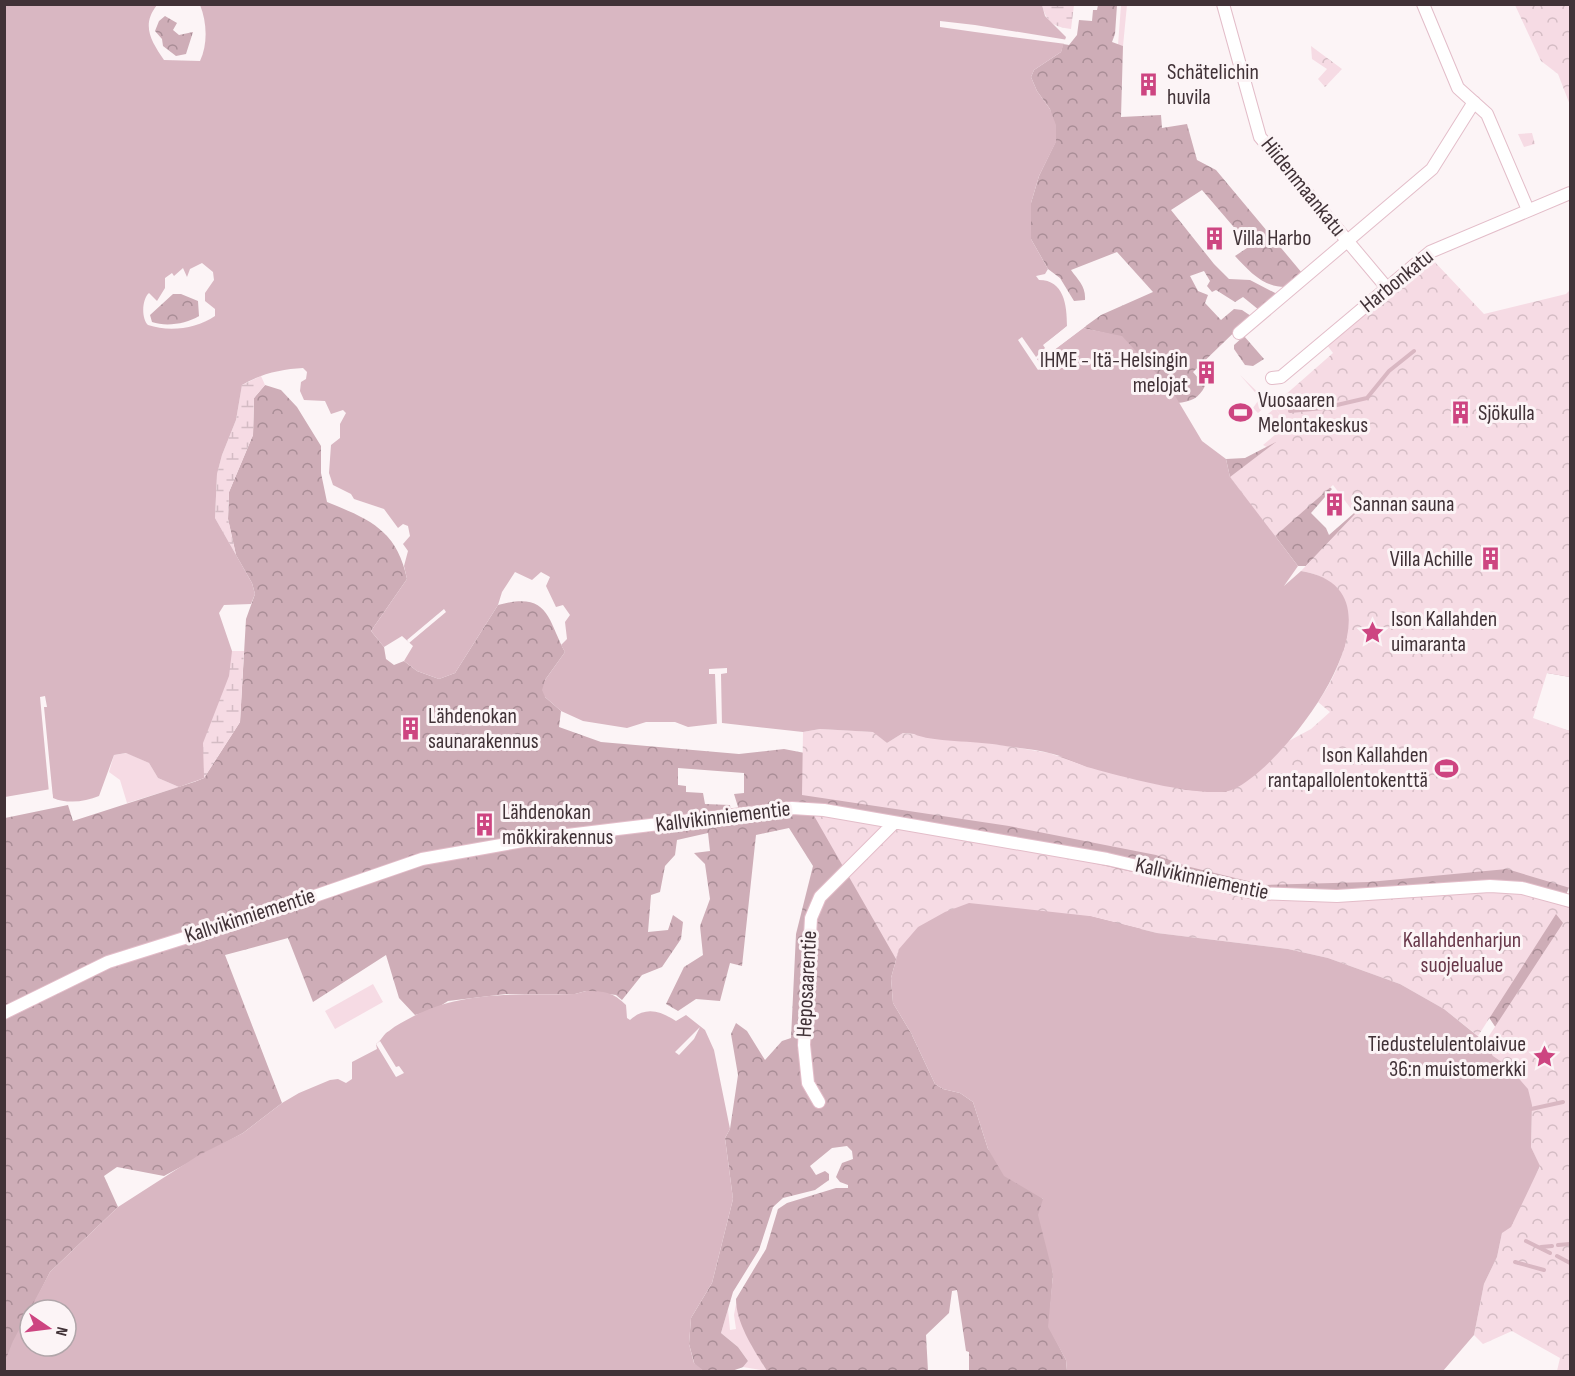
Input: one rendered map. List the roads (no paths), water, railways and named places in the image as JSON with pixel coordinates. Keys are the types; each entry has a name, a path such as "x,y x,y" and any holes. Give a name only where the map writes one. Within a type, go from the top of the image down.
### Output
{"street":[{"name":"Hiidenmaankatu","path":"1223,4 1260,137 1387,288"},
{"path":"1422,4 1458,88 1486,114 1528,210"},
{"path":"1239,333 1432,169 1474,102"},
{"name":"Harbonkatu","path":"1272,378 1281,377 1430,252 1570,193"},
{"name":"Kallvikinniementie","path":"4,1013 108,962 280,908 400,865 469,849 792,807 1107,859 1254,893 1337,896 1490,886 1522,888 1570,901"},
{"name":"Heposaarentie","path":"819,1102 808,1083 804,1045 811,918 820,897 894,823"}],"waterway":[{"path":"1290,411 1324,408 1367,398 1389,371 1414,351"},
{"path":"1531,1109 1563,1102"},
{"path":"1526,1241 1550,1253"},
{"path":"1558,1245 1570,1244"},
{"path":"1541,1247 1552,1246"},
{"path":"1557,1256 1570,1263"},
{"path":"1515,1262 1544,1270"}],"place":[{"name":"Schätelichin huvila","path":"1149,85"},
{"name":"Villa Harbo","path":"1215,238"},
{"name":"IHME - Itä-Helsingin melojat","path":"1206,373"},
{"name":"Vuosaaren Melontakeskus","path":"1240,413"},
{"name":"Sjökulla","path":"1460,413"},
{"name":"Sannan sauna","path":"1335,504"},
{"name":"Villa Achille","path":"1491,559"},
{"name":"Ison Kallahden uimaranta","path":"1373,632"},
{"name":"Lähdenokan saunarakennus","path":"410,729"},
{"name":"Ison Kallahden rantapallolentokenttä","path":"1446,768"},
{"name":"Lähdenokan mökkirakennus","path":"484,825"},
{"name":"Tiedustelulentolaivue 36:n muistomerkki","path":"1544,1057"}],"park label":[{"name":"Kallahdenharjun suojelualue","path":"1462,952"}]}
